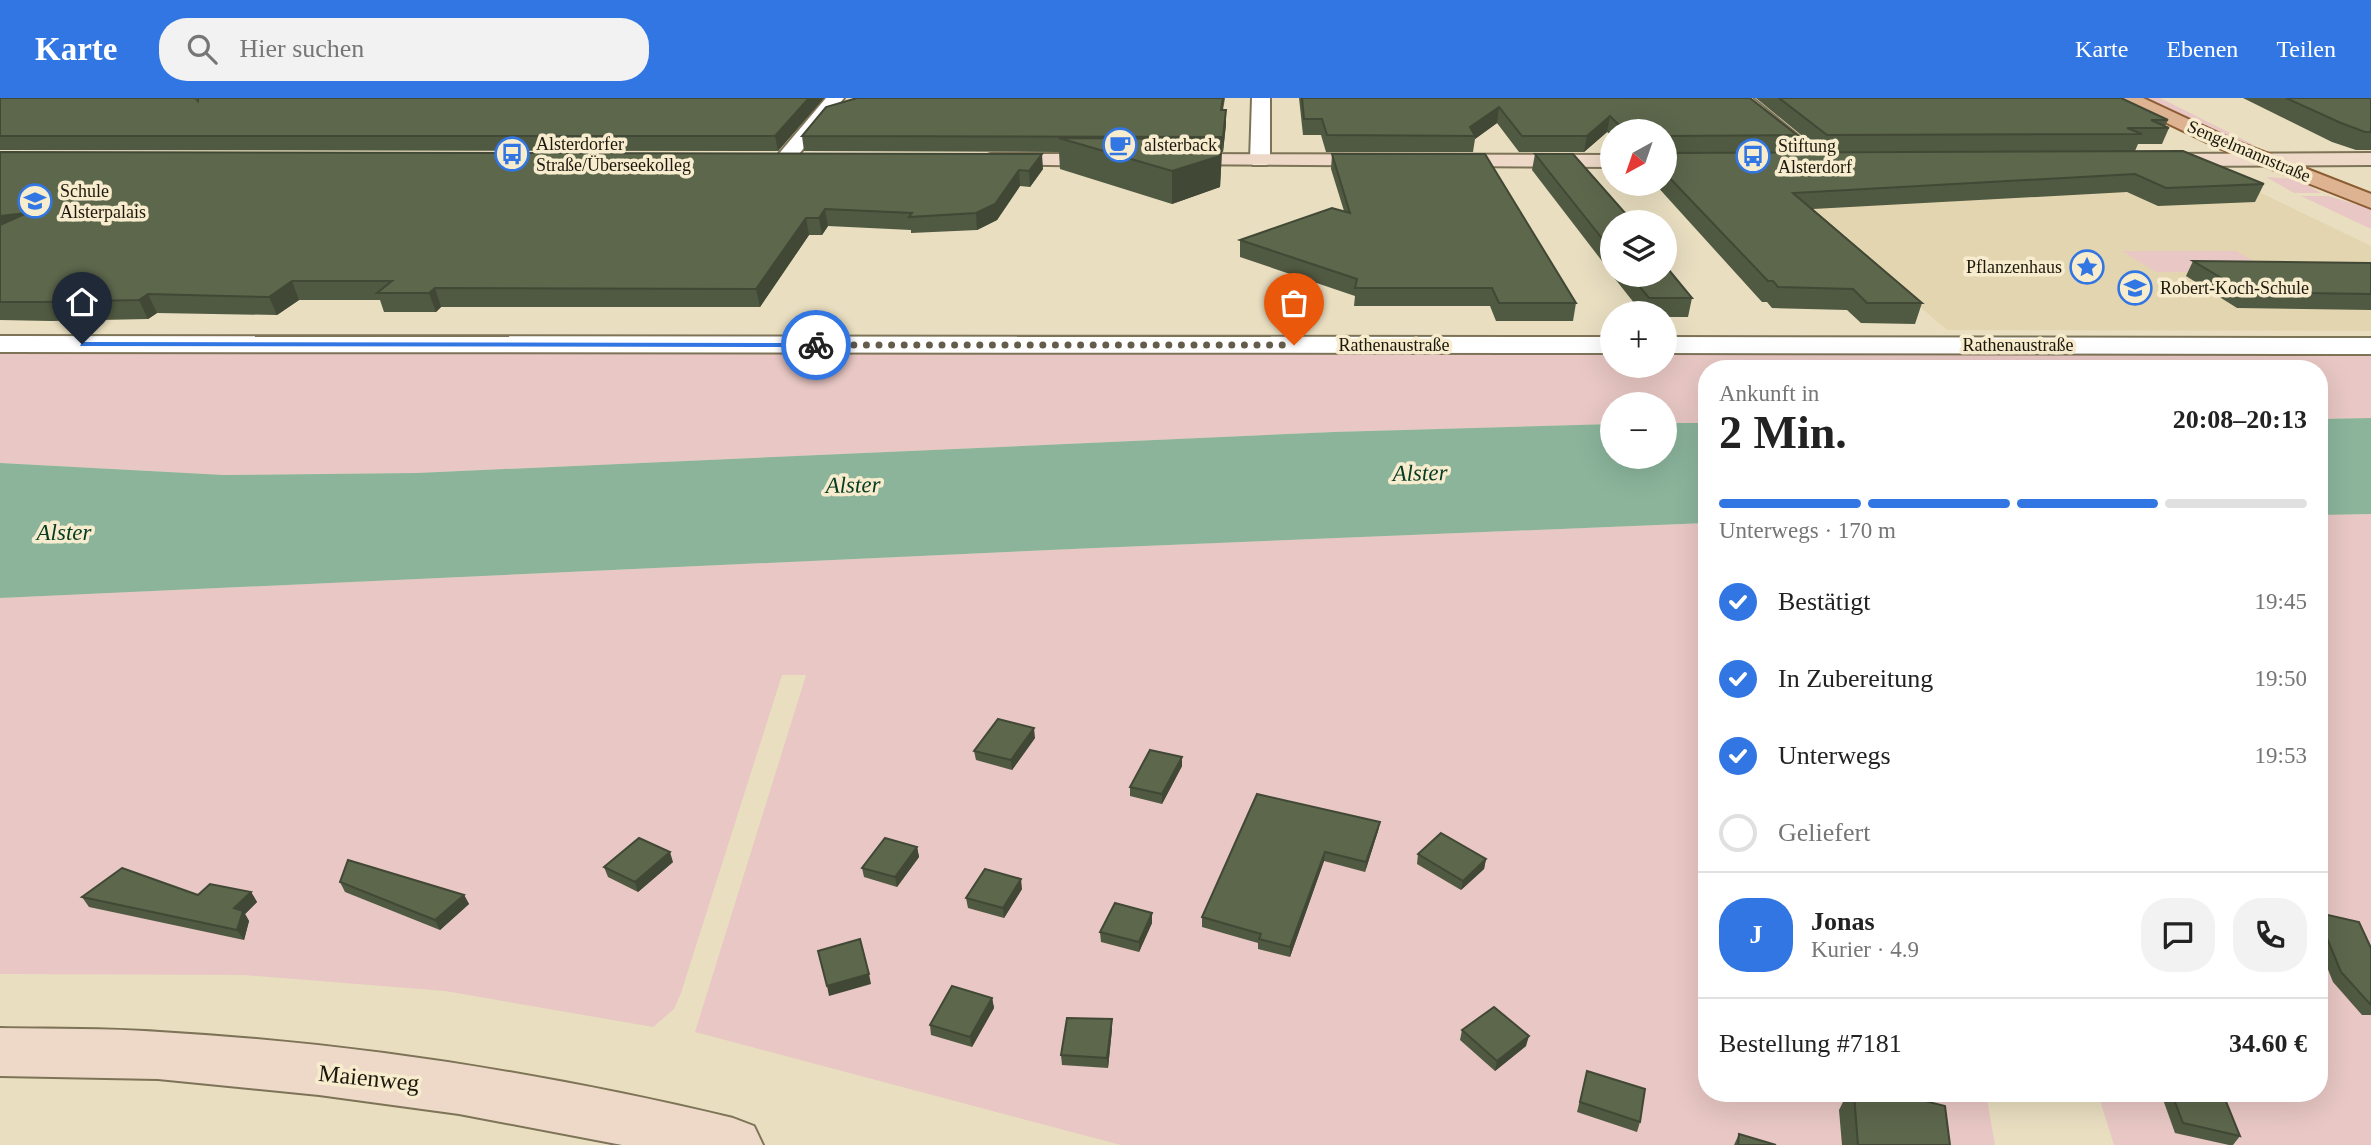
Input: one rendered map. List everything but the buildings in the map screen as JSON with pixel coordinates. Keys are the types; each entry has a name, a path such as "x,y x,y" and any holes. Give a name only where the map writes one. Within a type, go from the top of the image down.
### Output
{"main road":[{"name":"Sengelmannstraße","path":"2129,98 2226,144 2371,202"},
{"name":"Sengelmannstraße","path":"2169,98 2270,148 2371,184"}],"street":[{"path":"1260,160 1261,98"},
{"path":"1741,98 1766,121 1829,161 1784,161"},
{"path":"784,160 835,103"},
{"path":"2139,160 2371,159"},
{"path":"758,160 812,160"},
{"path":"976,160 1600,161"},
{"name":"Rathenaustraße","path":"0,344 1600,345"},
{"name":"Rathenaustraße","path":"1677,345 2371,346"},
{"name":"Maienweg","path":"0,1052 178,1057 427,1085 618,1118 733,1145"}],"shaded area":[{"path":"2137,98 2160,98 2254,145 2240,145"},
{"name":"Robert-Koch-Schule","path":"1760,169 2224,175 2371,246 2371,331 1947,330"},
{"path":"2266,177 2297,179 2321,193 2294,193"},
{"path":"2301,196 2328,196 2371,209 2371,229"},
{"path":"2122,251 2236,251 2273,272 2156,272"},
{"path":"0,351 1600,353 1600,378 1677,378 1677,353 2371,353 2371,418 2328,419 2328,360 1698,360 1698,423 1677,423 1677,392 1600,392 1600,424 1334,432 417,473 224,475 0,463"},
{"path":"2371,514 2371,1145 2114,1145 2101,1102 2328,1102 2328,515"},
{"path":"1698,523 1698,1102 1987,1102 1995,1145 1121,1145 695,1032 806,675 782,675 681,993 674,1009 653,1027 445,991 244,975 0,974 0,598"}],"water":[{"path":"2371,418 2371,514 2328,515 2328,419"},
{"name":"Alster","path":"1677,423 1698,423 1698,523 0,598 0,463 224,475 417,473 1334,432 1600,424 1600,469 1677,469"}],"way so far":[{"path":"816,345 1294,345"}],"place":[{"name":"alsterback","path":"1120,145"},
{"name":"Alsterdorfer Straße/Überseekolleg","path":"512,154"},
{"name":"Stiftung Alsterdorf","path":"1753,156"},
{"name":"Schule Alsterpalais","path":"35,201"},
{"name":"Pflanzenhaus","path":"2087,267"},
{"name":"Robert-Koch-Schule","path":"2135,288"}],"route":[{"path":"82,344 816,345"}]}
